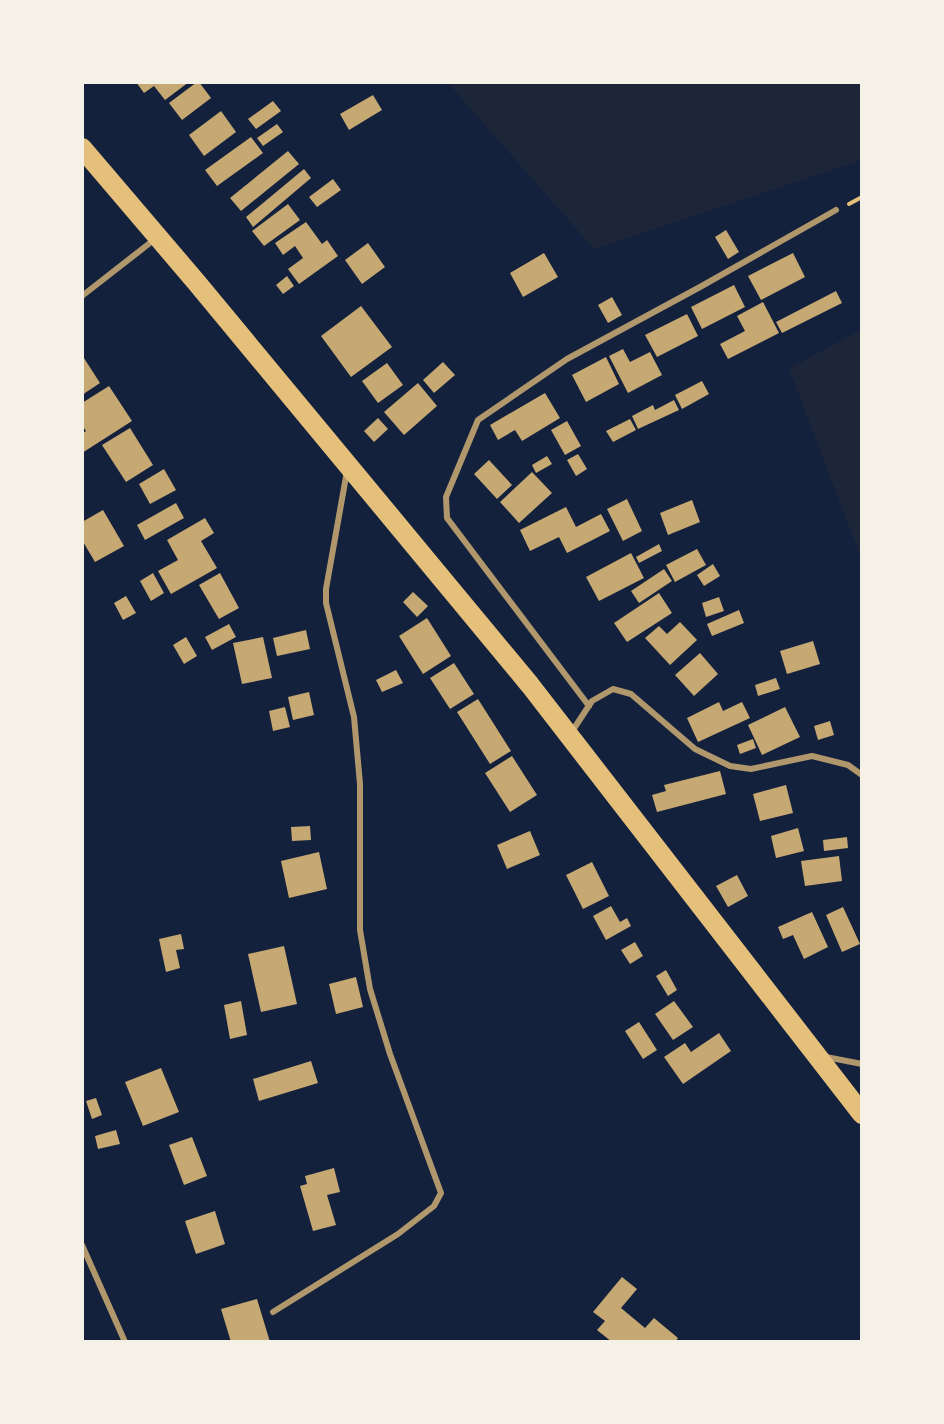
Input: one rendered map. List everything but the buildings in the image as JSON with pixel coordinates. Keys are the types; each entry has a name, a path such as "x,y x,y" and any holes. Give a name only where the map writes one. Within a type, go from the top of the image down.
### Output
{"main road":[{"path":"84,150 530,685 862,1114"}],"lane":[{"path":"589,706 447,518 446,497 478,420 567,359 836,210"},
{"path":"82,296 158,237"},
{"path":"273,1312 398,1234 434,1206 441,1193 390,1054 370,989 360,930 360,784 354,717 326,603 348,464"},
{"path":"569,736 592,701 613,689 631,694 695,749 730,766 751,769 812,756 848,765 862,775"},
{"path":"815,1055 862,1064"},
{"path":"82,1245 125,1342"}],"shaded area":[{"path":"447,82 862,82 862,160 594,249"},
{"path":"862,329 862,560 789,369"}]}
